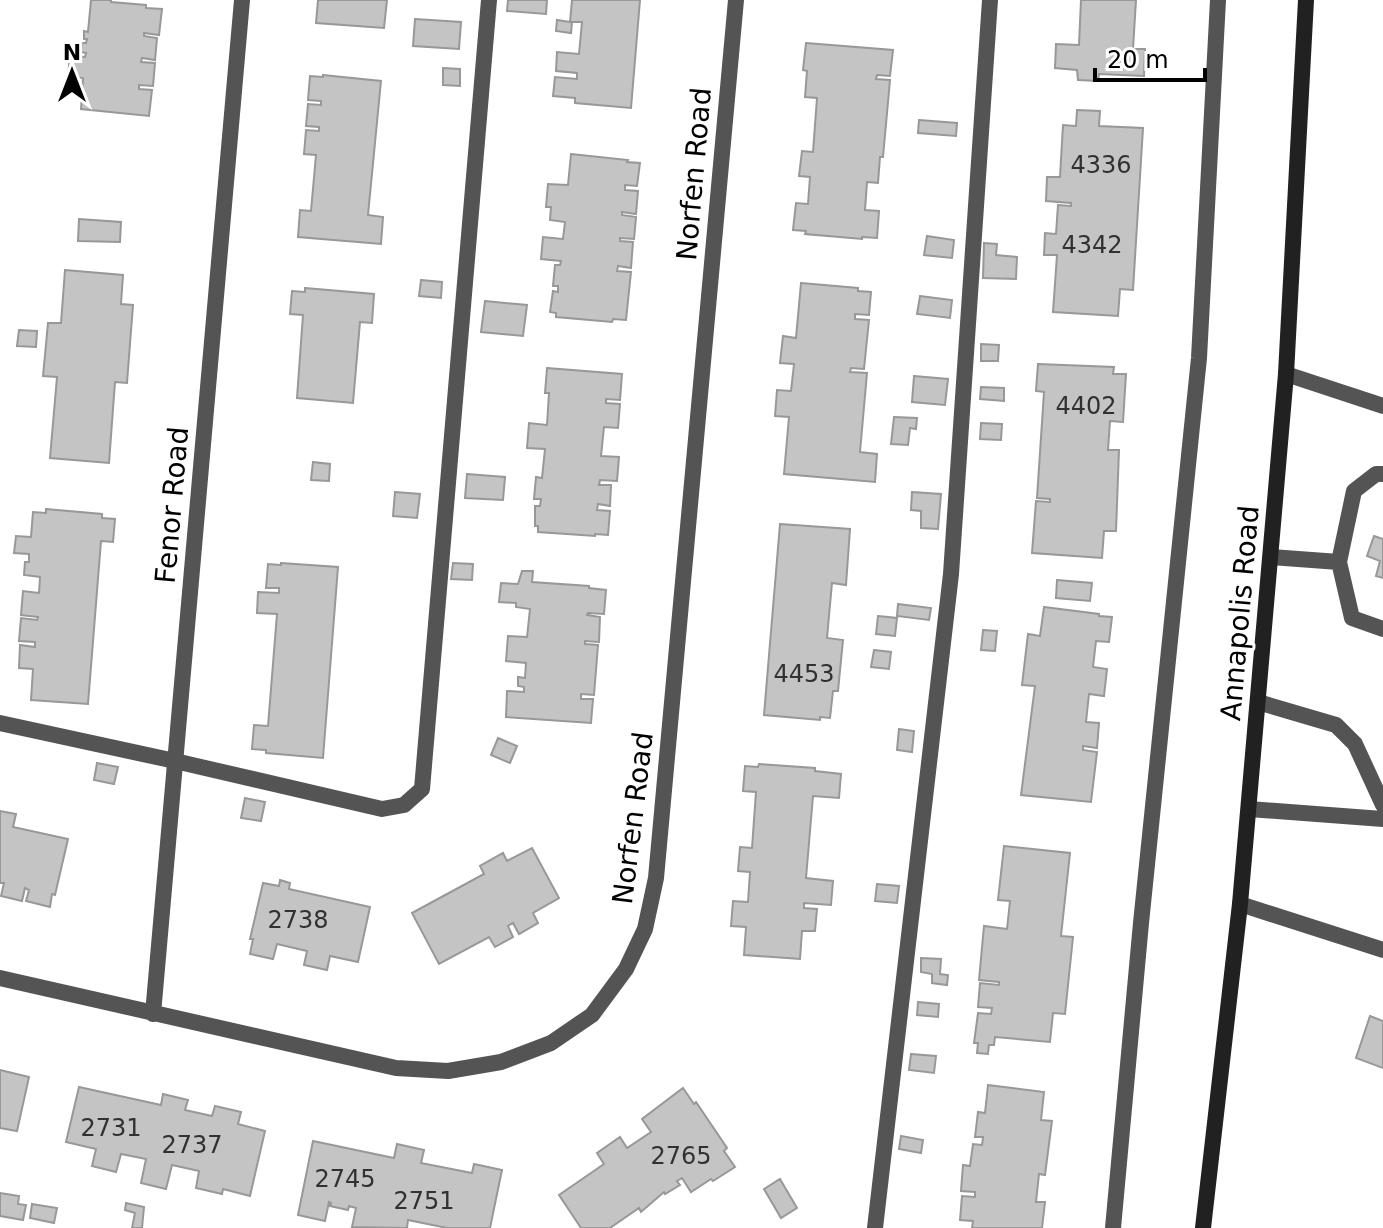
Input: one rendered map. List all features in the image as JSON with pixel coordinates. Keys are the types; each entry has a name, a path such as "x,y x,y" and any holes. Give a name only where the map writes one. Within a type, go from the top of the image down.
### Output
{"main road":[{"name":"Annapolis Road","path":"1203,1228 1240,904 1271,557 1286,374 1306,0"}],"street":[{"name":"Fenor Road","path":"153,1014 242,0"},
{"path":"0,723 382,809 404,805 422,789 489,0"},
{"name":"Norfen Road","path":"0,978 396,1068 448,1071 501,1062 551,1043 592,1015 626,969 645,929 656,878 736,0"},
{"path":"875,1228 951,574 990,0"},
{"path":"1113,1228 1199,358 1218,0"},
{"path":"1286,374 1383,406"},
{"path":"1383,474 1376,474 1354,491 1339,562 1352,618 1383,629"},
{"path":"1271,557 1339,562"},
{"path":"1258,702 1336,725 1355,744 1383,805"},
{"path":"1249,809 1383,819"},
{"path":"1240,904 1383,950"}],"building":[{"path":"91,0 111,0 162,9 159,35 144,33 144,36 157,38 155,60 142,58 141,62 155,63 153,86 139,85 139,89 152,90 149,116 81,109 83,78 68,76 70,56 85,57 86,53 81,52 82,43 86,43 87,39 84,39 84,31 88,32"},
{"path":"318,0 387,0 384,28 316,23"},
{"path":"508,0 547,0 546,14 507,11"},
{"path":"572,0 640,0 631,108 575,103 575,98 553,96 555,77 577,79 577,73 556,71 557,52 579,54 582,22 572,22 571,33 556,31 557,20 570,22"},
{"path":"1081,0 1136,0 1133,49 1145,49 1144,76 1099,74 1098,81 1078,80 1077,70 1055,68 1056,44 1079,45"},
{"path":"415,19 461,22 459,49 413,46"},
{"path":"806,43 893,50 890,76 877,75 876,79 890,80 878,183 867,182 865,210 879,211 877,238 805,234 806,231 793,230 796,203 808,204 810,177 799,176 802,151 813,152 817,98 805,97 807,71 803,70"},
{"path":"443,68 460,69 460,86 443,85"},
{"path":"310,76 381,81 368,215 383,217 381,244 298,237 300,210 311,211 316,155 304,154 306,130 319,131 319,127 306,126 308,104 321,105 321,101 308,100"},
{"path":"1077,110 1100,111 1099,126 1143,128 1133,290 1120,289 1118,316 1053,312 1057,255 1044,255 1045,233 1056,234 1058,205 1071,206 1071,203 1046,201 1047,177 1060,177 1063,125 1076,126"},
{"path":"919,120 957,123 956,136 918,133"},
{"path":"571,154 640,163 637,186 625,185 625,190 638,191 636,214 622,212 622,215 636,217 634,239 620,238 620,241 633,242 631,268 618,266 617,271 631,272 626,320 613,319 612,322 556,317 556,313 550,312 553,291 558,292 558,286 553,286 555,265 560,265 561,261 541,259 543,237 563,239 565,222 550,220 551,207 546,207 548,184 568,185"},
{"path":"79,219 121,222 120,242 78,241"},
{"path":"927,236 954,240 952,258 924,255"},
{"path":"984,243 997,244 996,255 1017,257 1016,279 983,278"},
{"path":"65,270 123,275 121,304 133,305 127,383 115,382 109,463 50,458 57,377 43,376 48,323 61,323"},
{"path":"421,280 442,282 441,298 419,296"},
{"path":"801,283 871,292 869,315 855,314 855,319 869,320 864,369 851,368 850,372 867,373 860,452 877,454 875,482 784,474 789,417 775,416 777,390 791,391 794,364 780,363 783,336 796,338"},
{"path":"305,288 374,294 372,323 360,322 353,403 297,398 303,315 290,314 292,291 305,292"},
{"path":"920,296 952,300 950,318 917,314"},
{"path":"485,301 527,305 523,336 481,332"},
{"path":"19,330 37,331 36,347 17,346"},
{"path":"981,344 999,345 998,361 981,361"},
{"path":"1038,364 1114,367 1113,374 1126,374 1123,422 1110,421 1108,450 1119,450 1116,531 1104,531 1102,558 1032,553 1036,501 1050,502 1050,499 1037,498 1044,392 1036,391"},
{"path":"547,368 622,374 620,400 606,399 606,403 620,404 618,428 604,427 601,456 619,457 617,481 600,480 599,485 611,485 610,506 598,504 597,510 610,511 608,535 538,532 538,526 535,526 535,506 540,506 541,499 534,499 536,477 542,478 545,449 527,448 529,423 547,425"},
{"path":"914,376 948,379 945,405 912,402"},
{"path":"981,387 1004,388 1004,401 980,399"},
{"path":"894,417 917,418 916,429 910,428 908,445 891,444"},
{"path":"981,423 1002,424 1001,440 980,439"},
{"path":"313,462 330,464 329,481 311,480"},
{"path":"467,474 505,477 503,500 465,498"},
{"path":"395,492 420,494 417,518 393,516"},
{"path":"912,492 941,494 938,529 921,528 921,511 911,510"},
{"path":"46,509 102,514 102,518 115,519 113,542 101,541 88,704 31,700 33,669 19,668 20,645 35,647 35,642 19,641 21,618 37,620 38,617 21,615 23,591 39,593 40,577 24,575 29,554 14,553 16,536 31,537 33,512 46,513"},
{"path":"780,524 850,529 846,585 832,583 827,638 843,640 838,691 833,691 830,718 820,717 820,720 764,715"},
{"path":"1374,536 1383,539 1383,578 1376,576 1380,561 1367,556"},
{"path":"453,563 473,564 472,580 451,579"},
{"path":"268,564 338,567 323,758 252,749 254,725 268,726 277,614 257,613 258,592 279,593 279,588 266,588"},
{"path":"522,571 533,571 532,582 606,590 604,614 587,615 600,617 599,642 585,641 585,644 598,645 594,695 581,694 581,699 593,699 591,723 506,717 507,691 524,692 524,687 518,686 518,677 525,678 526,663 506,661 508,636 527,637 530,609 516,607 516,603 499,602 501,583 518,584"},
{"path":"1057,580 1092,583 1090,601 1056,598"},
{"path":"898,604 931,608 929,620 897,616"},
{"path":"1044,607 1112,617 1109,642 1096,641 1093,667 1107,669 1104,696 1089,694 1086,722 1099,723 1097,748 1083,746 1083,750 1097,752 1091,802 1021,795 1035,686 1022,685 1028,634 1040,636"},
{"path":"878,616 897,618 895,636 876,634"},
{"path":"983,630 997,631 995,651 981,650"},
{"path":"874,650 891,652 889,669 871,667"},
{"path":"899,729 914,731 912,752 897,750"},
{"path":"498,738 517,746 510,763 491,755"},
{"path":"97,763 118,767 114,784 94,780"},
{"path":"759,764 815,768 815,771 841,774 839,798 813,796 806,878 833,881 831,905 804,903 804,908 817,909 815,931 802,931 800,959 744,955 746,927 731,926 733,901 748,902 750,872 738,871 740,847 752,848 756,792 743,791 745,766 758,767"},
{"path":"245,798 265,802 261,821 241,818"},
{"path":"0,811 16,814 13,827 68,839 50,907 26,901 29,890 25,888 22,901 1,896 4,883 0,883"},
{"path":"1004,846 1070,853 1061,936 1073,937 1065,1014 1053,1013 1050,1042 995,1037 994,1045 989,1045 988,1054 977,1053 978,1043 974,1043 978,1013 991,1014 992,1008 978,1007 980,983 999,985 999,982 979,980 984,926 1007,929 1010,901 998,900"},
{"path":"532,848 559,898 533,913 538,923 519,934 513,923 508,926 513,937 495,947 489,937 439,964 412,913 484,874 480,866 503,853 507,861"},
{"path":"280,880 290,883 289,889 370,907 358,962 330,956 327,970 304,965 307,951 277,944 273,959 250,954 253,939 250,939 263,883 279,886"},
{"path":"877,884 899,886 897,903 875,901"},
{"path":"921,958 941,959 940,974 948,975 947,985 932,983 932,974 921,972"},
{"path":"918,1002 939,1004 938,1017 917,1015"},
{"path":"1370,1016 1383,1021 1383,1068 1356,1058"},
{"path":"911,1054 936,1056 934,1073 909,1070"},
{"path":"0,1070 29,1077 17,1131 0,1128"},
{"path":"988,1085 1044,1092 1041,1120 1052,1121 1045,1175 1039,1174 1036,1202 1045,1202 1042,1228 972,1228 973,1221 960,1220 962,1196 975,1197 975,1192 961,1191 963,1165 970,1166 973,1144 982,1145 983,1137 975,1137 978,1112 985,1113"},
{"path":"79,1087 161,1105 163,1094 188,1100 185,1110 212,1116 215,1106 241,1112 238,1124 265,1131 250,1196 223,1189 222,1194 196,1188 199,1171 172,1165 166,1189 141,1183 146,1159 121,1154 116,1172 92,1166 96,1149 66,1142"},
{"path":"683,1088 727,1148 724,1151 735,1167 691,1192 682,1178 677,1181 680,1185 664,1192 641,1212 639,1208 610,1228 581,1228 559,1195 604,1164 597,1153 620,1137 627,1148 651,1132 642,1119"},
{"path":"901,1136 923,1140 921,1153 899,1149"},
{"path":"313,1141 394,1158 397,1144 424,1150 421,1163 472,1173 474,1164 502,1170 490,1228 447,1228 408,1220 407,1228 352,1227 356,1208 349,1206 348,1210 330,1206 329,1202 325,1221 298,1215"},
{"path":"780,1179 797,1208 781,1218 764,1189"},
{"path":"0,1193 19,1196 18,1204 26,1205 23,1220 0,1216"},
{"path":"126,1203 144,1207 142,1228 132,1228 135,1213 125,1210"},
{"path":"32,1204 57,1208 54,1223 30,1218"}]}
